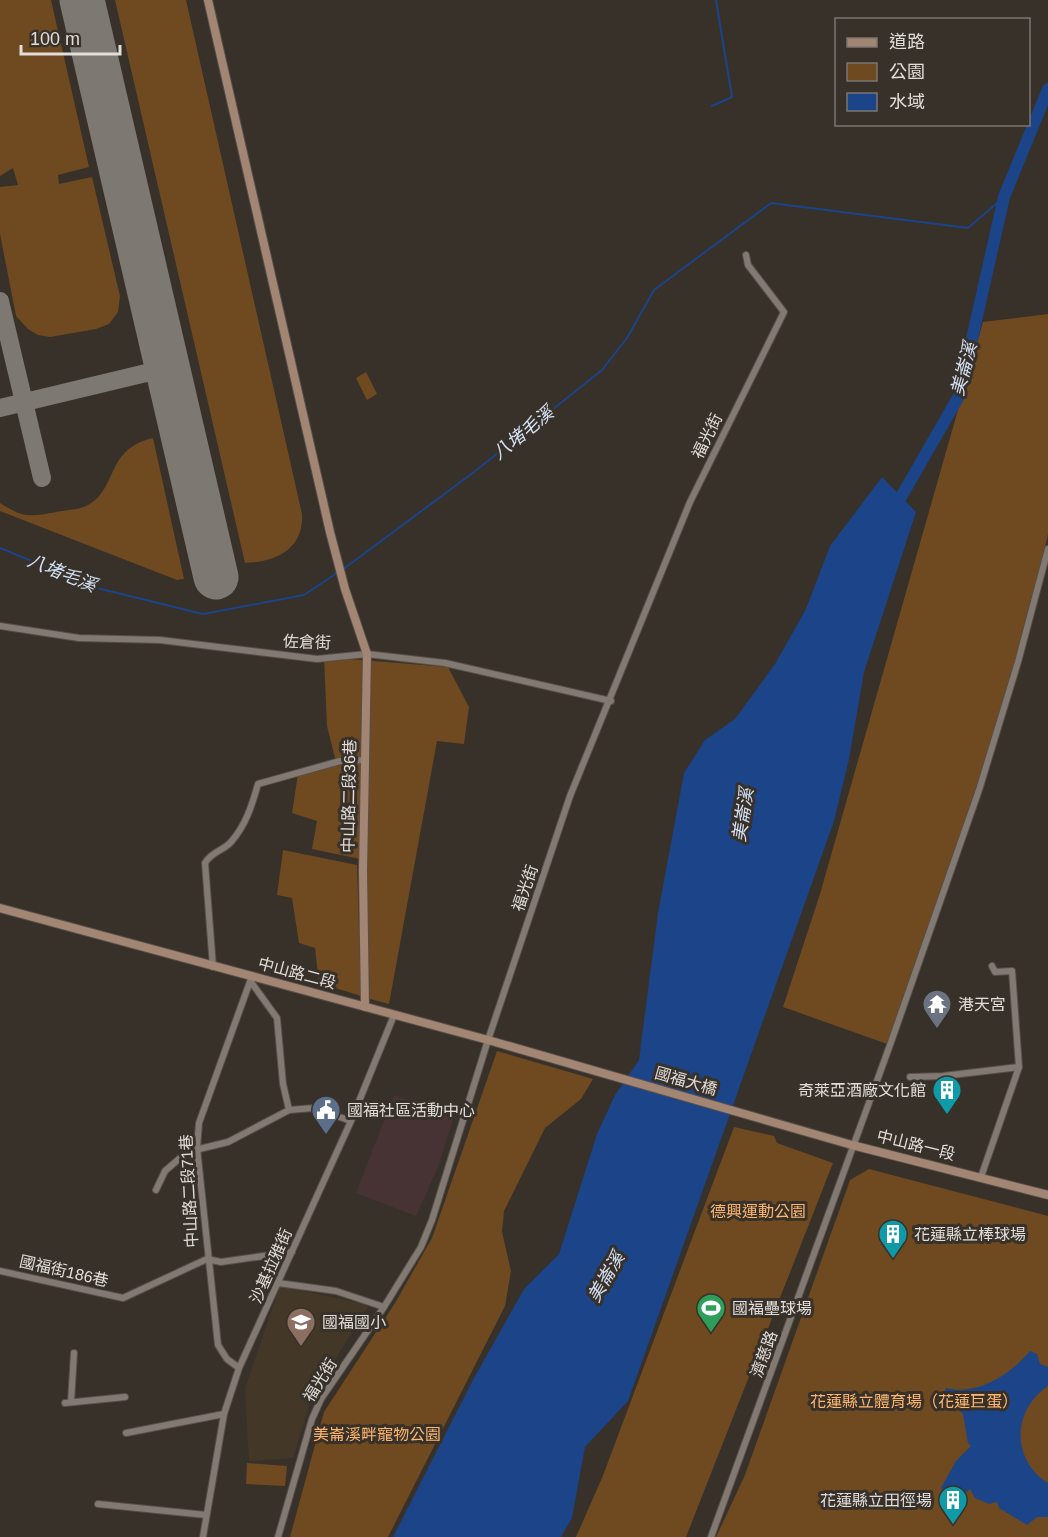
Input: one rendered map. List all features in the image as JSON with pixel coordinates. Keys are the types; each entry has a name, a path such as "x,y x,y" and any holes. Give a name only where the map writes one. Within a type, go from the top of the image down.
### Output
{"street":[{"name":"中山路二段36巷","path":"208,0 258,225 345,589 367,654 363,871 365,1007"},
{"name":"福光街","path":"278,1537 312,1419 321,1400 384,1307 421,1247 432,1220 488,1040 570,796 611,700 640,618 690,502 784,312 748,265 746,255"},
{"name":"濟慈路","path":"711,1537 979,790 1018,662 1048,549"},
{"name":"佐倉街","path":"0,626 79,638 160,640 317,659 367,654 445,663 611,700"},
{"path":"213,968 206,863 211,854 230,843 237,834 249,814 258,784 340,761 365,760"},
{"name":"中山路二段","path":"0,908 251,979 365,1007 586,1068"},
{"path":"981,1177 1019,1067 1012,971 995,972 992,966"},
{"path":"251,979 277,1018 283,1084 289,1110"},
{"name":"中山路二段71巷","path":"239,1368 227,1359 218,1344 207,1259 197,1148 199,1123 251,979"},
{"name":"沙基拉雅街","path":"203,1537 224,1414 239,1368 351,1121 394,1015"},
{"path":"910,1077 943,1076 1019,1067"},
{"name":"國福大橋","path":"586,1068 777,1123"},
{"path":"156,1190 159,1181 172,1163 187,1152 228,1142 289,1110 315,1108 351,1121"},
{"name":"中山路一段","path":"777,1123 852,1145 1048,1195"},
{"path":"207,1259 221,1262 292,1252"},
{"name":"國福街186巷","path":"0,1271 123,1298 207,1259"},
{"path":"278,1283 336,1291 384,1307"},
{"path":"74,1353 68,1402 125,1397"},
{"path":"126,1433 224,1414"},
{"path":"98,1504 207,1515"}],"shaded area":[{"path":"394,1095 454,1116 438,1167 416,1216 356,1193"},
{"name":"國福國小","path":"280,1286 369,1305 312,1397 293,1458 249,1461 245,1388"}],"green space":[{"path":"0,0 51,0 89,167 58,175 59,184 92,177 120,296 118,312 109,324 96,329 50,337 38,335 28,329 16,316 0,234 0,187 18,185 13,168 0,176"},
{"path":"115,0 186,0 302,514 301,526 293,545 267,560 245,563"},
{"path":"1048,314 1048,534 1018,662 890,1045 783,1007 820,894 983,322"},
{"path":"366,372 377,394 367,400 356,378"},
{"path":"153,438 184,579 177,580 0,511 0,503 27,515 85,507 104,489 119,460 127,451 138,443"},
{"path":"324,657 448,667 469,707 464,744 437,741 389,1004 370,999 365,860 312,849 317,821 292,813 298,774 336,762 327,726"},
{"path":"283,850 357,865 361,996 319,983 315,948 299,943 292,898 277,895"},
{"name":"美崙溪畔寵物公園","path":"497,1051 593,1079 581,1099 545,1128 504,1211 502,1232 511,1271 505,1306 388,1537 290,1537 324,1412 395,1303 432,1238"},
{"name":"德興運動公園","path":"734,1127 774,1136 777,1143 833,1163 686,1537 576,1537 602,1478"},
{"name":"花蓮縣立體育場（花蓮巨蛋）","path":"869,1169 1048,1216 1048,1537 716,1537 745,1475 850,1180"},
{"path":"247,1463 287,1466 285,1486 246,1484"}],"water":[{"path":"882,477 916,512 864,672 849,759 834,821 628,1401 585,1447 572,1518 561,1537 393,1537 474,1378 524,1289 559,1254 597,1134 615,1095 639,1060 658,913 684,773 705,740 735,719 775,664 806,609 830,546"},
{"path":"1030,1351 1037,1354 1040,1364 1048,1367 1048,1386 1036,1396 1022,1421 1022,1449 1027,1462 1048,1483 1048,1517 1037,1517 1027,1525 999,1508 997,1502 989,1504 975,1498 970,1489 964,1494 945,1492 941,1488 956,1461 971,1446 968,1443 963,1414 942,1397 946,1388 970,1389 992,1382 1013,1368"}],"waterway":[{"path":"712,106 732,97 716,0"},
{"name":"美崙溪","path":"893,511 959,396 1004,197 1048,89"},
{"name":"八堵毛溪","path":"342,570 474,472 602,370 627,338 654,290 771,203 968,228 1004,197"},
{"name":"八堵毛溪","path":"0,548 97,588 203,614 304,595 337,573"}],"taxiway":[{"path":"0,301 42,478"},
{"path":"0,408 167,368"}],"runway":[{"path":"82,0 216,577"}],"place":[{"name":"港天宮","path":"937,1030"},
{"name":"奇萊亞酒廠文化館","path":"947,1116"},
{"name":"國福社區活動中心","path":"326,1136"},
{"name":"花蓮縣立棒球場","path":"893,1260"},
{"name":"國福壘球場","path":"711,1334"},
{"name":"國福國小","path":"301,1348"},
{"name":"花蓮縣立田徑場","path":"953,1526"}]}
